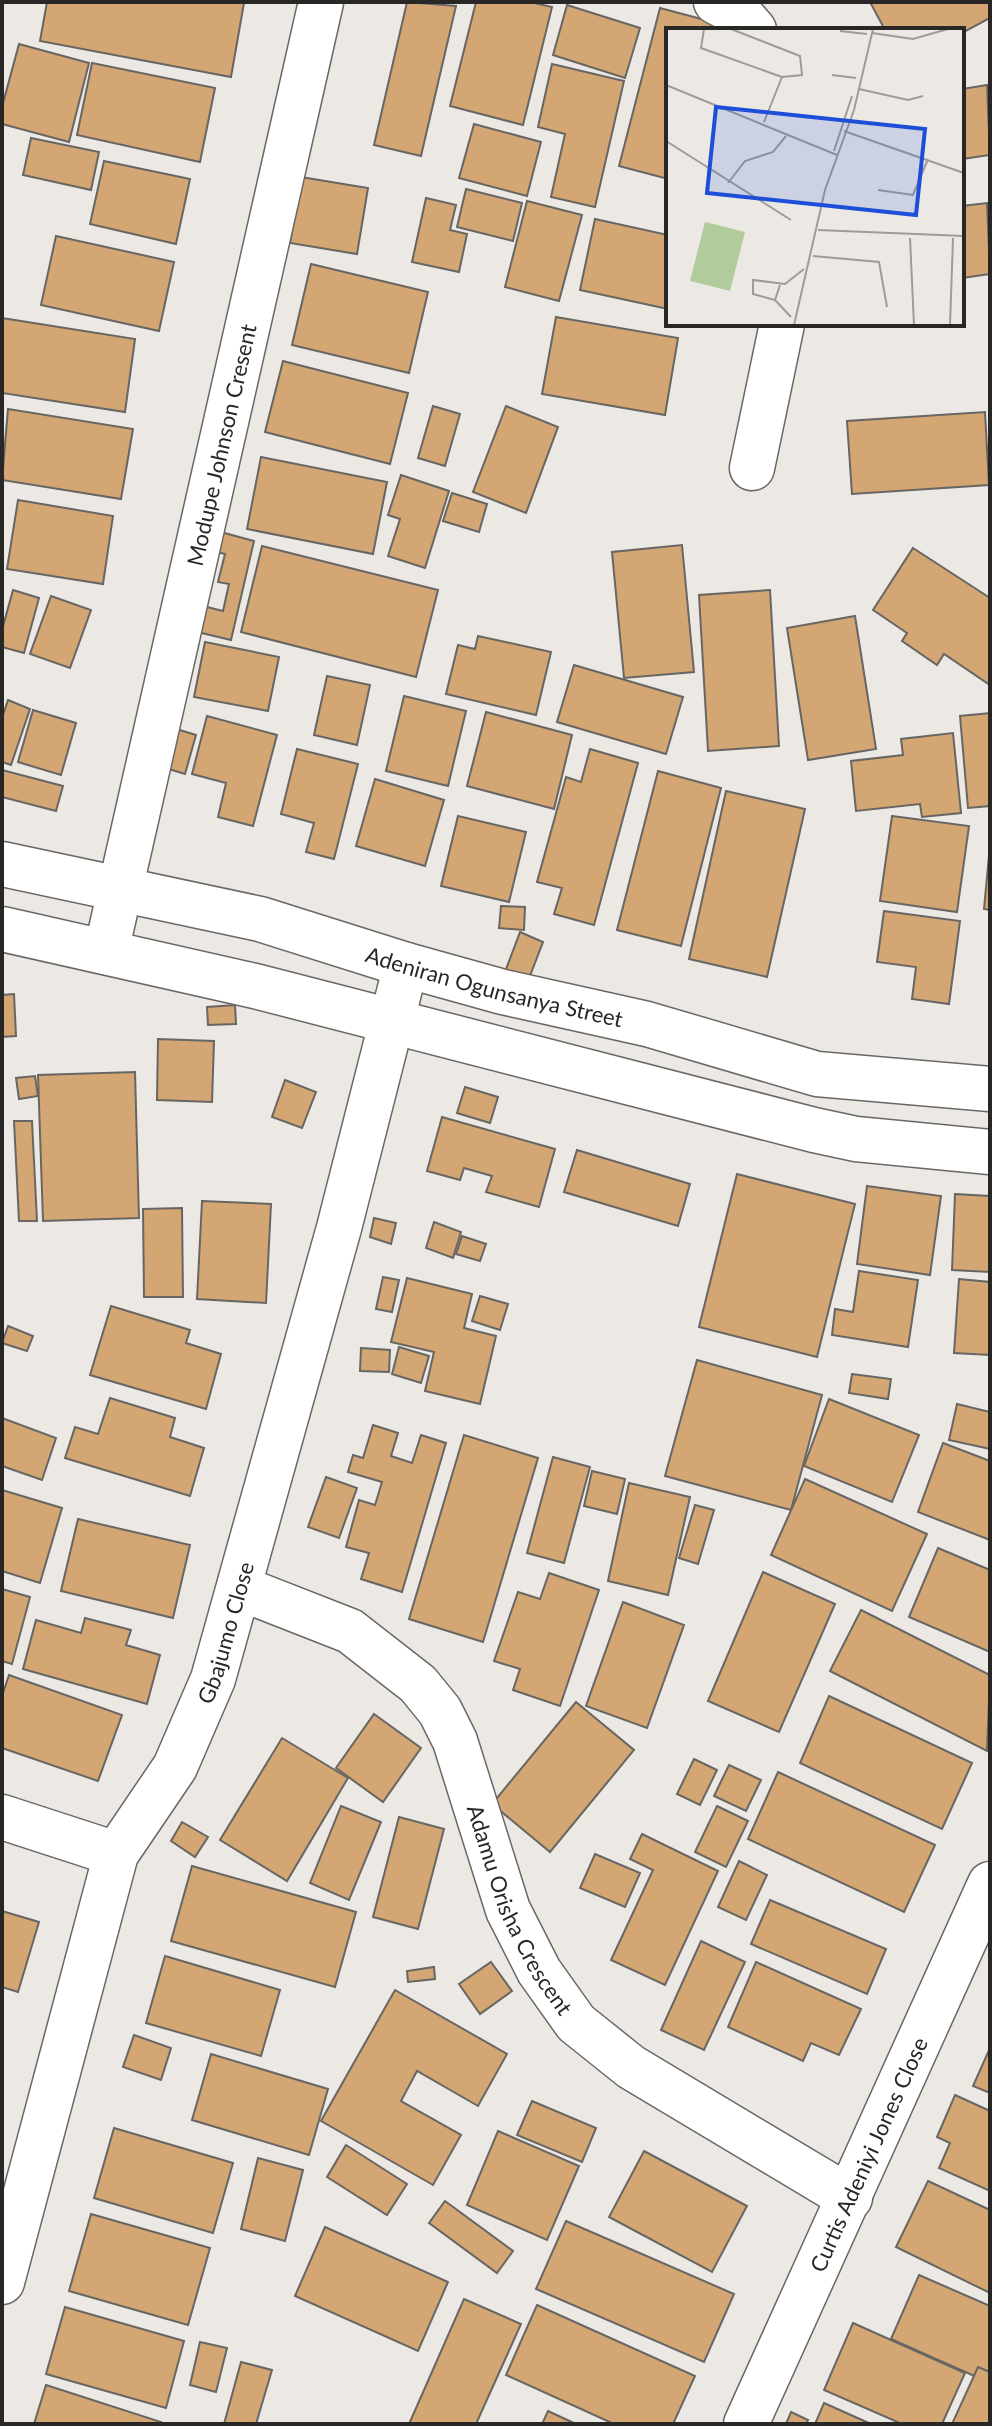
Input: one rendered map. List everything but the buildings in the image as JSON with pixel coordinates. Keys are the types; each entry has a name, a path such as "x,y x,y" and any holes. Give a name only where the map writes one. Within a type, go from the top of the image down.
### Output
{"street":[{"name":"Modupe Johnson Cresent","path":"106,952 321,2"},
{"path":"716,2 741,15 752,28"},
{"path":"752,468 782,326"},
{"name":"Adeniran Ogunsanya Street","path":"2,864 260,919 406,965 647,1024 817,1074 990,1089"},
{"path":"2,929 255,986 828,1133 990,1152"},
{"name":"Gbajumo Close","path":"2,2282 116,1854 175,1767 213,1679 394,1024 406,965"},
{"name":"Adamu Orisha Crescent","path":"240,1588 350,1631 418,1684 440,1711 455,1741 508,1910 539,1971 576,2023 631,2067 850,2198"},
{"path":"2,1817 116,1854"},
{"name":"Curtis Adeniyi Jones Close","path":"746,2424 990,1884"}]}
